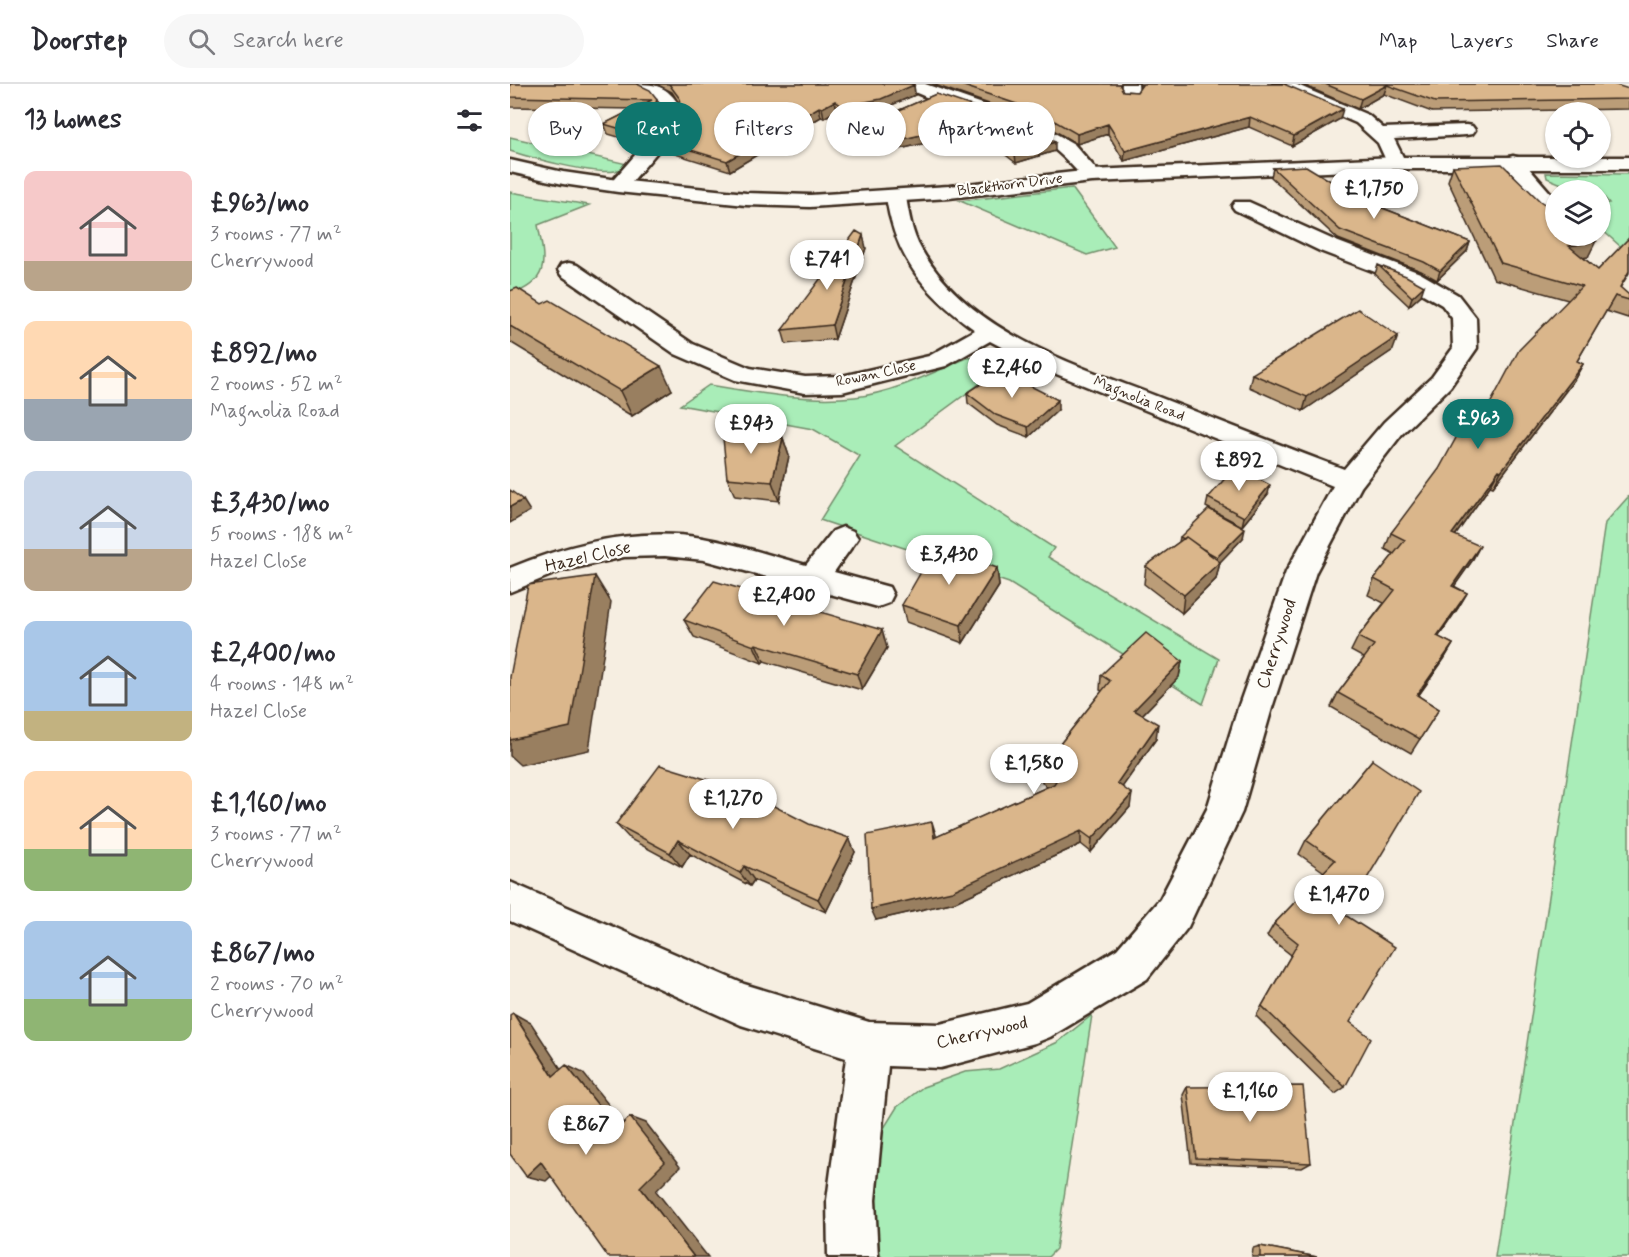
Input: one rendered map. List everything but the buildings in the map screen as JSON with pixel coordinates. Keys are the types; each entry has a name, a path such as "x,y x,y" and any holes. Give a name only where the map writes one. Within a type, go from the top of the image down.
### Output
{"street":[{"path":"618,186 665,132 672,108 665,95 648,86 637,84"},
{"path":"910,84 935,95 1030,125 1068,148 1092,176"},
{"path":"1281,84 1362,119 1386,141 1396,163"},
{"path":"916,105 935,95"},
{"path":"1378,134 1466,130"},
{"path":"1513,162 1545,199"},
{"name":"Blackthorn Drive","path":"510,166 563,178 618,186 756,200 810,201 896,196 1092,176 1396,163 1629,163"},
{"name":"Magnolia Road","path":"896,196 900,222 911,249 935,283 970,317 1016,348 1349,482"},
{"name":"Cherrywood","path":"510,901 741,1004 869,1044 940,1046 1035,1022 1132,964 1174,913 1224,812 1255,708 1301,572 1349,482 1393,428 1442,382 1465,348 1464,318 1450,300 1412,278 1328,246 1242,206"},
{"name":"Rowan Close","path":"569,270 684,349 744,375 805,385 843,384 937,361 990,331"},
{"path":"813,577 843,538"},
{"name":"Hazel Close","path":"510,581 554,562 624,546 665,544 704,549 878,595"},
{"path":"853,1257 851,1200 869,1044"}],"green space":[{"path":"510,137 528,141 528,156 592,156 627,164 617,171 593,171 533,158 510,151"},
{"path":"1546,173 1629,174 1629,254 1611,238 1611,180 1552,180 1547,178"},
{"path":"1072,188 1115,247 1087,255 960,201"},
{"path":"510,192 589,205 538,225 543,259 539,276 533,283 510,295"},
{"path":"967,358 995,359 1005,365 895,446 1054,548 1048,557 1219,659 1203,704 1009,583 820,520 860,456 813,429 680,405 709,385 800,398 869,395 912,382"},
{"path":"1629,496 1629,1257 1495,1257 1605,523"},
{"path":"1092,1015 1056,1249 1048,1257 881,1257 873,1226 879,1136 897,1107 923,1087 965,1072 999,1069 1058,1042"}]}
